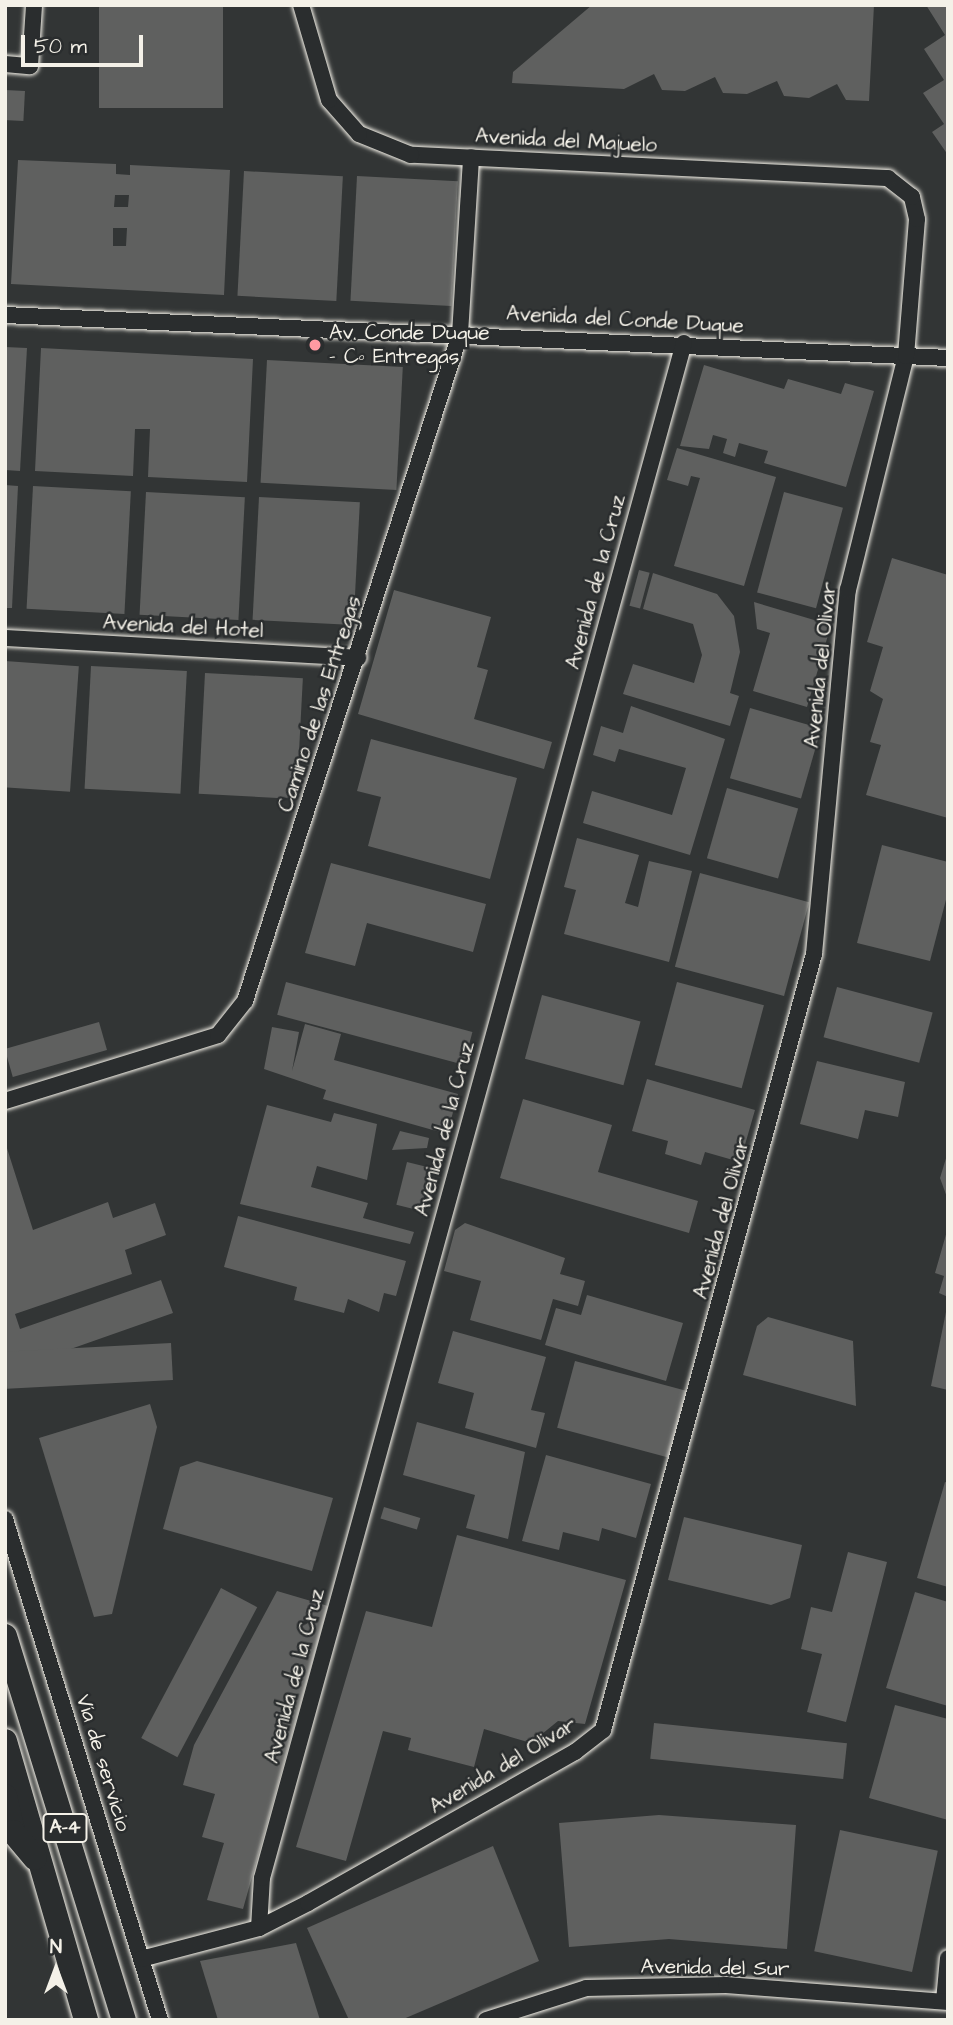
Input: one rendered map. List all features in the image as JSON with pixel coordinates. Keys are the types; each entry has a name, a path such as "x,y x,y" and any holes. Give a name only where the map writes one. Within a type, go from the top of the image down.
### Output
{"highway":[{"name":"A-4","path":"5,1636 124,2020"},
{"name":"A-4","path":"5,1741 86,2020"},
{"path":"5,1796 9,1825 43,1867"}],"street":[{"path":"5,64 30,66 34,5"},
{"name":"Avenida del Majuelo","path":"301,5 329,100 359,134 411,155 888,178 912,197"},
{"name":"Camino de las Entregas","path":"5,1101 218,1035 246,1001 460,334 471,158"},
{"name":"Avenida del Olivar","path":"141,1958 259,1928 575,1752 603,1730 814,954 848,590 906,356 917,219 912,197"},
{"name":"Avenida del Conde Duque","path":"5,315 684,343 948,358"},
{"name":"Avenida de la Cruz","path":"259,1928 262,1878 684,343"},
{"name":"Avenida del Hotel","path":"5,638 358,658"},
{"name":"Vía de servicio","path":"5,1519 160,2020"},
{"path":"946,2002 948,1958"},
{"name":"Avenida del Sur","path":"486,2020 586,1987 726,1985 946,2002"}],"building":[{"path":"99,5 223,5 223,108 99,108"},
{"path":"592,5 874,5 869,101 846,100 837,84 809,98 784,96 777,81 747,94 723,93 715,77 685,91 662,90 654,74 624,89 512,83 513,72"},
{"path":"926,5 948,5 948,155 932,132 944,124 923,93 944,80 924,49 945,35"},
{"path":"5,90 25,91 23,121 5,120"},
{"path":"18,160 116,164 116,174 130,175 130,165 230,170 224,295 11,284","holes":["115,195 129,195 128,207 114,207","113,228 127,228 126,246 113,246"]},
{"path":"244,171 343,176 336,301 237,296"},
{"path":"357,176 458,181 451,306 350,301"},
{"path":"5,347 27,348 20,471 5,470"},
{"path":"41,348 253,359 247,482 148,477 150,429 135,429 133,476 35,471"},
{"path":"267,360 403,367 396,490 261,483"},
{"path":"704,365 784,389 788,379 841,394 845,383 874,391 846,487 764,463 768,451 739,443 735,457 723,453 727,439 713,435 709,449 680,446"},
{"path":"677,448 776,477 744,586 674,566 700,478 691,476 688,486 667,480"},
{"path":"5,485 18,486 12,608 5,608"},
{"path":"33,486 131,491 124,614 27,609"},
{"path":"146,492 245,497 238,620 140,615"},
{"path":"784,492 843,508 816,608 757,592"},
{"path":"259,497 360,502 353,625 253,620"},
{"path":"892,558 948,575 948,818 866,795 881,745 870,742 883,699 870,691 883,647 867,642"},
{"path":"639,570 650,573 640,609 629,606"},
{"path":"653,573 717,594 734,616 740,652 730,693 739,696 730,726 623,694 633,664 694,683 702,655 693,624 643,609"},
{"path":"394,590 491,617 477,667 488,670 474,719 552,742 544,769 358,714"},
{"path":"754,602 831,625 807,707 753,691 770,633 757,629"},
{"path":"5,661 79,666 70,792 5,787"},
{"path":"91,666 187,671 180,794 85,789"},
{"path":"205,673 303,678 297,799 199,794"},
{"path":"631,706 725,739 690,855 583,823 592,791 672,815 686,768 619,749 615,762 593,755 601,726 623,733"},
{"path":"750,708 821,728 801,799 730,778"},
{"path":"371,739 517,778 490,879 368,846 381,797 357,791"},
{"path":"727,788 798,808 778,879 707,858"},
{"path":"577,838 639,855 625,903 638,907 649,861 692,871 669,962 564,934 576,890 564,887"},
{"path":"882,845 948,862 948,892 930,961 857,943"},
{"path":"331,863 486,904 473,952 367,923 355,966 305,953"},
{"path":"700,873 809,902 784,996 675,967"},
{"path":"286,982 472,1032 464,1065 277,1015"},
{"path":"677,982 764,1005 742,1088 655,1065"},
{"path":"837,987 933,1013 919,1063 824,1037"},
{"path":"542,995 641,1021 623,1085 525,1059"},
{"path":"99,1022 107,1050 13,1077 5,1049"},
{"path":"305,1024 341,1034 334,1060 458,1094 447,1134 323,1099 326,1090 264,1069 272,1027 299,1032 292,1071"},
{"path":"817,1061 905,1082 898,1117 865,1110 858,1139 800,1124"},
{"path":"647,1079 755,1110 740,1162 705,1152 701,1165 665,1154 668,1141 632,1131"},
{"path":"523,1099 612,1125 598,1172 698,1201 689,1233 500,1178"},
{"path":"267,1105 331,1122 334,1113 377,1124 367,1180 317,1166 311,1187 368,1203 363,1218 414,1232 410,1244 240,1204"},
{"path":"400,1131 429,1138 427,1148 392,1150"},
{"path":"5,1142 33,1230 108,1202 113,1218 155,1203 166,1235 125,1250 132,1274 15,1314 20,1329 161,1280 173,1313 11,1370 5,1353"},
{"path":"948,1155 948,1200 940,1178"},
{"path":"407,1162 431,1168 421,1211 396,1205"},
{"path":"238,1216 406,1261 396,1296 384,1293 379,1312 348,1299 344,1313 294,1300 297,1287 224,1267"},
{"path":"465,1223 565,1258 560,1274 585,1281 578,1306 553,1299 541,1340 470,1320 481,1281 444,1271 455,1230"},
{"path":"947,1231 948,1297 939,1293 944,1276 935,1273"},
{"path":"587,1295 683,1323 666,1381 545,1345 556,1308 581,1315"},
{"path":"948,1302 948,1390 931,1386"},
{"path":"768,1317 853,1341 856,1406 743,1375 757,1326"},
{"path":"453,1331 546,1357 531,1410 545,1413 536,1448 465,1428 474,1393 438,1383"},
{"path":"171,1343 173,1380 7,1389 5,1352"},
{"path":"575,1361 687,1391 669,1458 557,1428"},
{"path":"150,1404 157,1427 112,1614 94,1617 39,1438"},
{"path":"417,1422 525,1452 508,1539 466,1528 475,1495 403,1475"},
{"path":"546,1455 651,1484 636,1538 602,1528 599,1541 563,1532 559,1550 522,1541"},
{"path":"197,1461 333,1498 312,1571 163,1529 180,1467"},
{"path":"945,1482 948,1483 948,1587 917,1578"},
{"path":"384,1507 420,1518 417,1530 380,1518"},
{"path":"684,1517 802,1545 790,1598 771,1605 668,1580"},
{"path":"457,1535 626,1580 585,1724 558,1721 531,1743 484,1729 474,1767 408,1750 411,1738 383,1731 346,1861 296,1847 366,1611 432,1627"},
{"path":"848,1552 887,1562 846,1722 807,1712 822,1654 801,1649 811,1607 832,1612"},
{"path":"221,1588 257,1607 177,1757 141,1738"},
{"path":"277,1591 328,1606 243,1909 207,1900 224,1843 202,1837 215,1794 183,1785 194,1745"},
{"path":"915,1592 948,1602 948,1706 886,1688"},
{"path":"895,1705 948,1719 948,1820 869,1798"},
{"path":"654,1723 847,1743 843,1779 650,1759"},
{"path":"659,1815 796,1825 787,1949 669,1939 569,1947 559,1823"},
{"path":"840,1830 938,1851 912,1972 814,1951"},
{"path":"493,1846 539,1961 401,2020 349,2020 307,1928"},
{"path":"296,1943 320,2020 218,2020 200,1961"}],"place":[{"name":"Av. Conde Duque - Cº Entregas","path":"315,345"}]}
